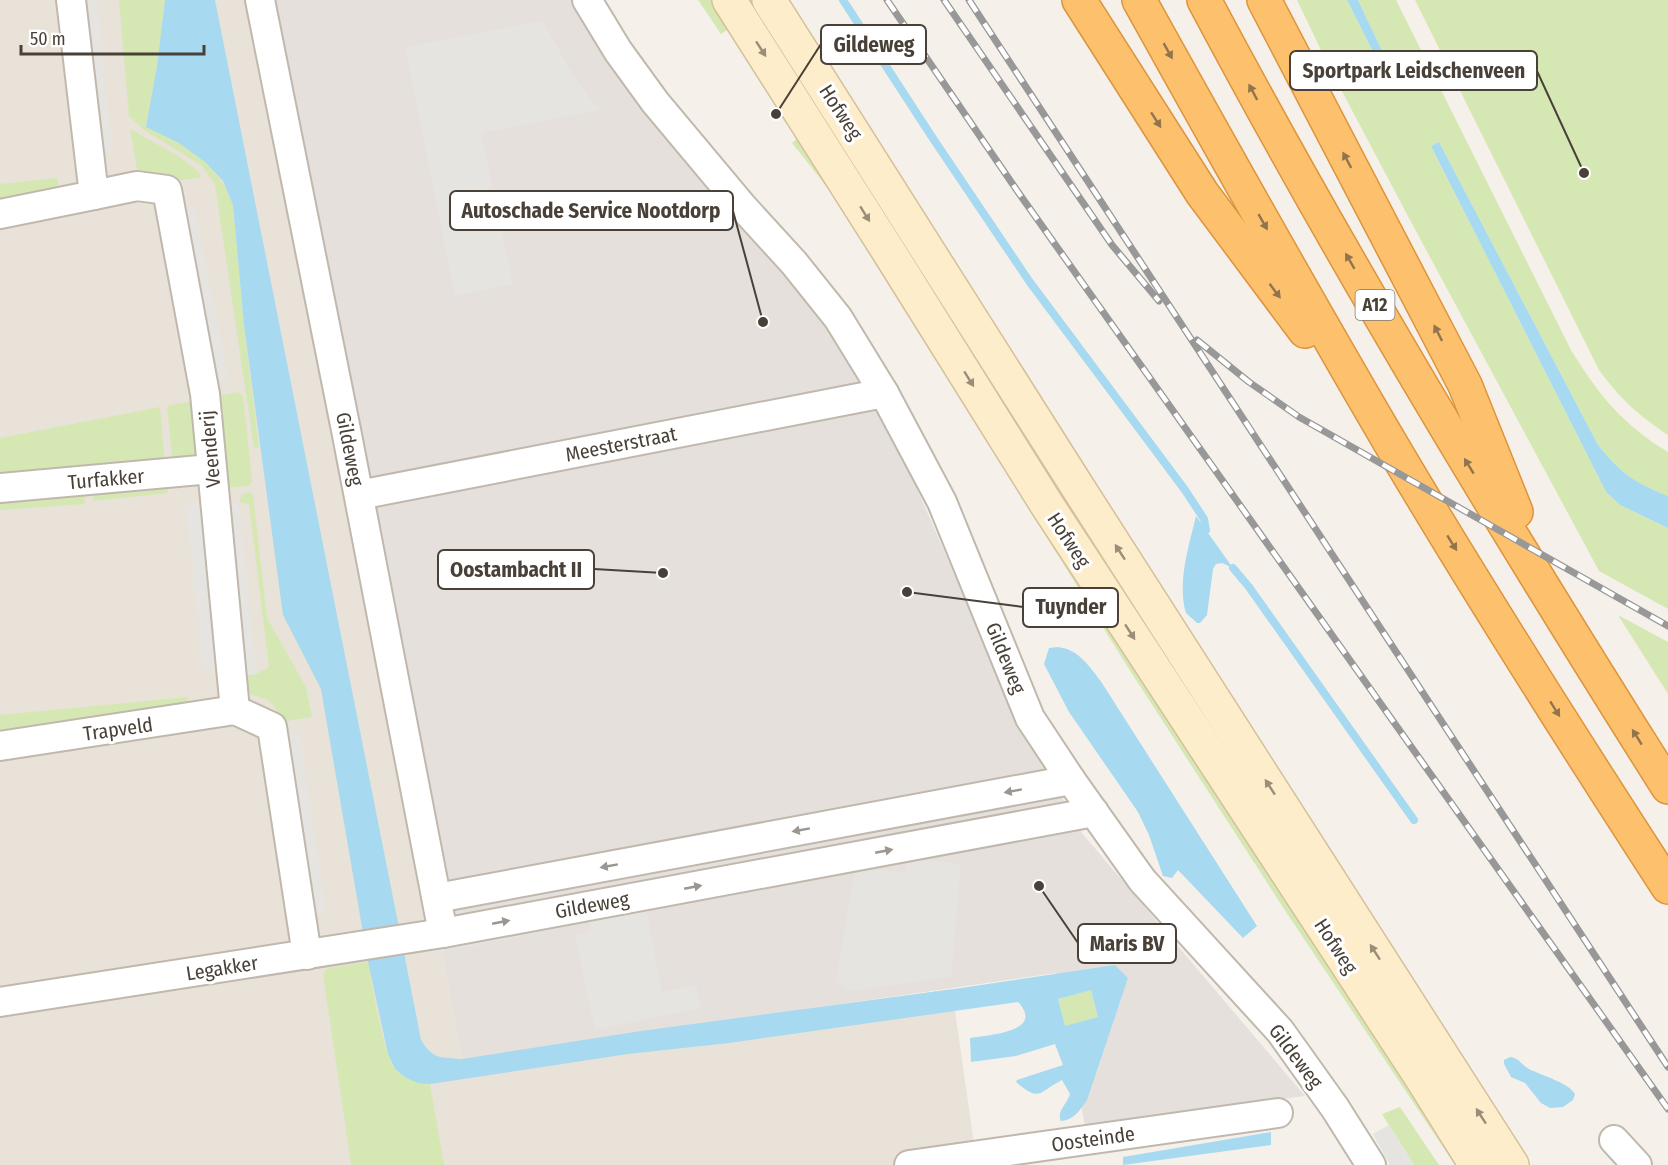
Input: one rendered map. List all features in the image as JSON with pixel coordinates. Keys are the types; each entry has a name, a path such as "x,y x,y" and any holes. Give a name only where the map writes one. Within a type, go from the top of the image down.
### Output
{"highway":[{"path":"1079,0 1202,193 1399,458"},
{"path":"1139,0 1247,195 1399,458 1668,887"},
{"name":"A12","path":"1204,0 1271,124 1413,372 1554,606 1668,786"},
{"name":"A12","path":"1264,0 1465,385 1554,606"}],"main road":[{"name":"Hofweg","path":"729,0 855,196 1047,505 1421,1077 1476,1165"},
{"name":"Hofweg","path":"769,0 1512,1165"}],"street":[{"path":"0,214 94,195 71,0"},
{"name":"Gildeweg","path":"260,0 359,495 443,933 1094,812"},
{"name":"Gildeweg","path":"586,0 618,51 655,102 742,206 794,263 838,318 884,393 942,502 1030,717 1071,780 1142,880 1280,1031 1335,1108 1371,1165"},
{"name":"Veenderij","path":"94,195 137,186 167,190 205,394 235,710"},
{"name":"Meesterstraat","path":"359,495 884,393"},
{"name":"Turfakker","path":"0,488 212,470"},
{"path":"235,710 272,727 307,955"},
{"name":"Trapveld","path":"0,746 235,710"},
{"name":"Gildeweg","path":"437,898 1071,780"},
{"name":"Legakker","path":"0,1002 443,933"},
{"name":"Oosteinde","path":"909,1165 1278,1113"},
{"path":"1614,1140 1637,1165"}],"shaded area":[{"path":"0,0 268,0 462,1058 952,989 977,1165 0,1165"},
{"path":"82,0 97,0 112,151 97,152"},
{"path":"268,0 574,0 596,42 706,186 813,302 893,434 1014,711 1082,833 1305,1096 1085,1126 1056,973 462,1059"},
{"path":"543,21 568,67 600,110 481,133 513,284 455,296 405,47"},
{"path":"194,206 229,380 212,383 178,209"},
{"path":"239,502 256,674 239,676 222,504"},
{"path":"202,503 219,668 203,669 186,505"},
{"path":"299,733 326,914 308,917 282,736"},
{"path":"909,857 961,864 951,977 849,991 836,981 855,867 905,873"},
{"path":"646,909 662,992 696,985 701,1008 595,1030 575,935 591,931 589,920"},
{"path":"568,918 570,926 429,954 427,946"},
{"path":"1389,1125 1414,1165 1390,1165 1373,1134"}],"green space":[{"path":"119,0 165,0 157,66 146,126 174,139 199,156 219,178 233,205 244,325 259,447 254,448 215,185 202,166 144,130 129,116"},
{"path":"698,0 711,0 727,30 721,34"},
{"path":"1297,0 1347,0 1388,82 1395,78 1358,0 1396,0 1571,350 1602,395 1624,419 1637,431 1668,452 1668,496 1629,476 1598,445 1439,142 1431,146 1606,492 1620,505 1668,528 1668,609 1599,571 1328,65"},
{"path":"1415,0 1668,0 1668,435 1630,406 1599,370"},
{"path":"130,128 178,156 202,177 171,182 156,174 138,175"},
{"path":"800,136 1466,1165 1455,1165 1288,915 1129,669 830,191 792,143"},
{"path":"57,178 59,192 0,203 0,184"},
{"path":"239,392 243,396 252,481 249,486 221,488 212,397"},
{"path":"198,400 200,452 195,460 173,466 167,406"},
{"path":"160,407 165,466 0,482 0,438"},
{"path":"167,480 168,493 93,501 92,488"},
{"path":"84,489 85,504 0,510 0,496"},
{"path":"250,492 253,495 267,618 306,687 312,717 280,722 271,702 251,694 239,676 256,674 269,667 249,504 239,502 242,494"},
{"path":"1618,615 1668,642 1668,694"},
{"path":"188,697 189,708 0,731 0,715"},
{"path":"368,962 383,1036 392,1063 396,1070 408,1078 430,1084 444,1165 351,1165 323,974 328,968"},
{"path":"1091,990 1098,1017 1065,1027 1058,999"},
{"path":"1400,1107 1439,1165 1414,1165 1382,1114"}],"water":[{"path":"165,0 215,0 421,1040 425,1046 438,1056 462,1059 641,1031 1115,965 1128,978 1087,1100 1076,1114 1070,1119 1061,1121 1061,1111 1070,1094 1062,1080 1035,1094 1016,1082 1063,1065 1055,1044 1016,1056 971,1062 970,1038 1011,1030 1020,1026 1025,1020 1025,1012 1018,1002 729,1043 628,1054 430,1084 418,1083 406,1078 395,1069 388,1054 368,962 321,689 283,615 244,325 233,205 223,181 205,162 179,143 146,127 157,66","holes":["1091,990 1098,1017 1065,1026 1058,999"]},
{"path":"1347,0 1358,0 1395,78 1388,82"},
{"path":"1439,142 1598,445 1629,476 1668,496 1668,528 1620,505 1606,492 1431,146"},
{"path":"1196,516 1233,568 1222,563 1216,564 1213,569 1207,615 1200,623 1186,613 1183,589 1185,564"},
{"path":"1058,647 1072,651 1087,663 1100,680 1257,926 1243,938 1178,870 1172,878 1163,876 1149,835 1138,812 1069,712 1044,664 1049,648"},
{"path":"1510,1057 1529,1069 1567,1086 1575,1094 1573,1100 1563,1107 1550,1108 1541,1103 1525,1083 1511,1077 1504,1064 1504,1060"},
{"path":"1271,1132 1271,1145 1123,1165 1123,1157"}],"waterway":[{"path":"843,0 1029,281 1185,490 1204,519 1206,530"},
{"path":"1233,568 1249,587 1414,820"}],"railway":[{"path":"887,0 1018,192 1668,1109"},
{"path":"944,0 1112,245 1159,301"},
{"path":"969,0 1668,1067"},
{"path":"1197,340 1249,382 1299,417 1668,626"}],"place":[{"name":"Gildeweg","path":"776,114"},
{"name":"Sportpark Leidschenveen","path":"1584,173"},
{"name":"Autoschade Service Nootdorp","path":"763,322"},
{"name":"Oostambacht II","path":"663,573"},
{"name":"Tuynder","path":"907,592"},
{"name":"Maris BV","path":"1039,886"}]}
